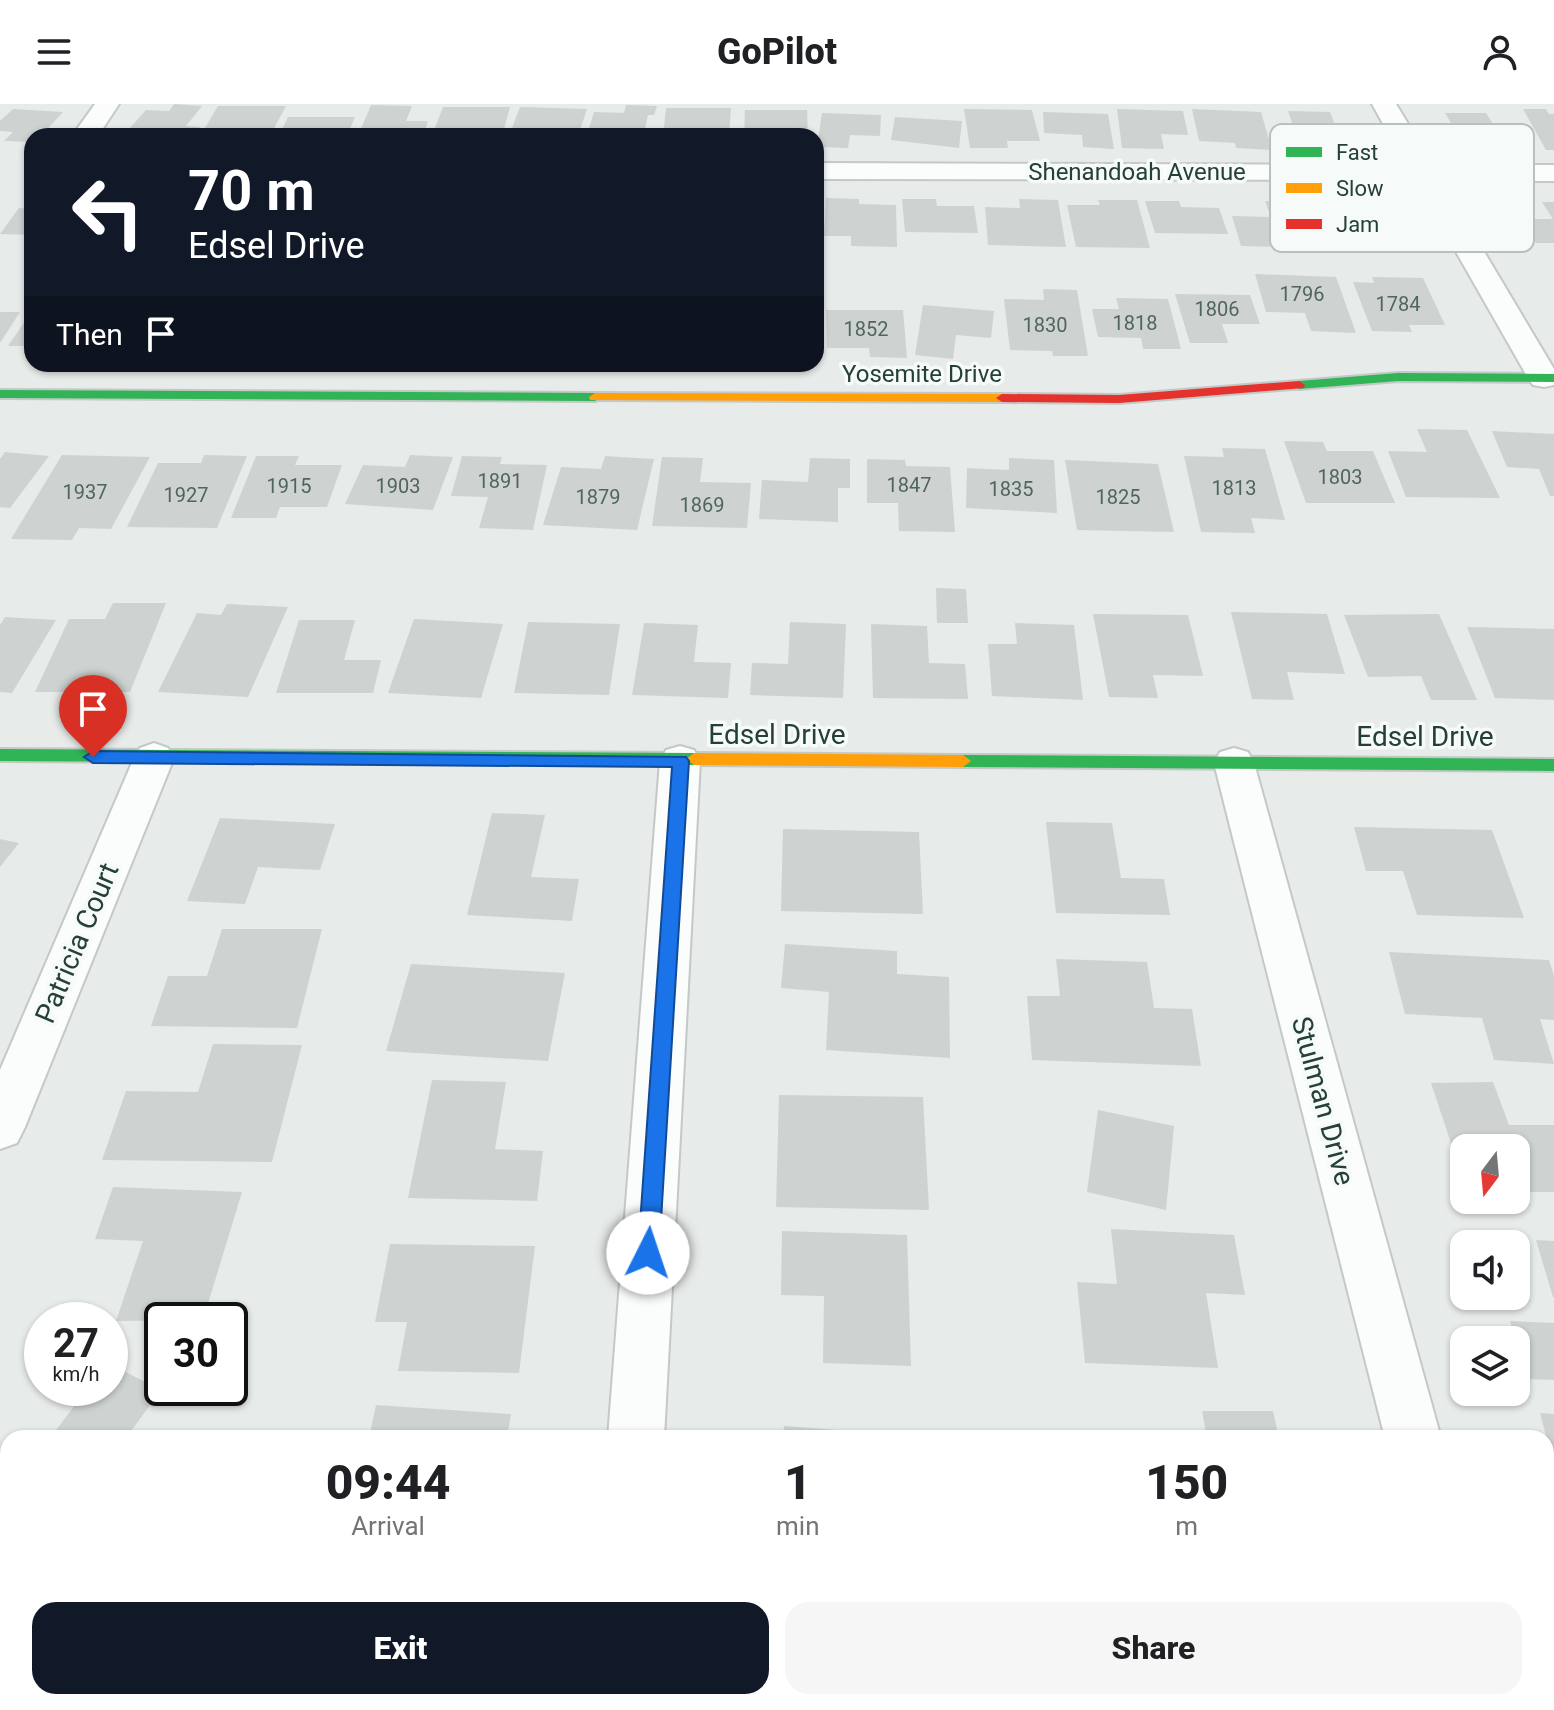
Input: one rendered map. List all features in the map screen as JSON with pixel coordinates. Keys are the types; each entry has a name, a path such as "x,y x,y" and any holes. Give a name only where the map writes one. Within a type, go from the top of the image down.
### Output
{"street":[{"path":"90,128 107,104"},
{"path":"1384,104 1396,124"},
{"name":"Shenandoah Avenue","path":"824,171 1270,172"},
{"name":"Shenandoah Avenue","path":"1534,173 1554,173"},
{"path":"1473,252 1549,378"},
{"name":"Yosemite Drive","path":"0,394 1119,399 1398,377 1549,378"},
{"name":"Edsel Drive","path":"0,755 1554,765"},
{"name":"Patricia Court","path":"0,1127 154,758"},
{"path":"637,1430 680,761"},
{"name":"Stulman Drive","path":"1234,763 1411,1430"}],"building":[{"path":"174,104 202,106 186,126 200,127 130,128 146,110 169,111"},
{"path":"371,105 412,106 406,121 428,121 426,128 361,128"},
{"path":"626,105 657,106 654,115 648,115 645,128 589,128 594,112 624,113"},
{"path":"218,106 286,106 274,128 205,128"},
{"path":"443,107 510,107 504,128 435,128"},
{"path":"520,107 587,109 581,128 512,128"},
{"path":"666,108 731,108 730,128 664,128"},
{"path":"13,109 63,112 48,128 24,128 24,142 4,141 13,132 0,131 0,121"},
{"path":"964,109 1032,110 1040,141 1007,141 1008,148 970,148"},
{"path":"1117,109 1183,111 1188,135 1161,134 1164,149 1122,148"},
{"path":"1192,109 1261,112 1270,150 1236,148 1235,143 1199,141"},
{"path":"1523,109 1546,109 1549,114 1554,114 1554,150 1546,150"},
{"path":"745,110 807,110 808,128 744,128"},
{"path":"1288,111 1330,112 1335,124 1293,124"},
{"path":"1043,112 1108,114 1114,149 1083,147 1082,135 1044,133"},
{"path":"822,113 881,115 880,136 850,135 848,148 824,147 824,128 820,128"},
{"path":"1445,113 1486,113 1493,124 1452,124"},
{"path":"288,117 355,117 350,128 283,128"},
{"path":"895,117 962,121 959,148 891,140"},
{"path":"826,198 859,199 859,204 896,205 897,247 851,246 851,236 824,236"},
{"path":"902,199 936,199 937,206 974,206 978,233 905,232"},
{"path":"1019,199 1058,200 1066,247 988,245 985,207 1020,208"},
{"path":"1098,200 1137,200 1150,248 1076,247 1067,205 1100,205"},
{"path":"1145,201 1179,201 1181,207 1219,208 1228,234 1155,233"},
{"path":"1542,202 1554,202 1554,243 1536,243 1534,219 1553,219"},
{"path":"19,208 24,208 24,235 0,234"},
{"path":"1232,216 1270,217 1270,247 1241,246"},
{"path":"1255,274 1336,277 1356,333 1311,331 1305,313 1266,312"},
{"path":"1372,277 1423,278 1445,325 1409,325 1412,332 1372,331 1353,282 1374,283"},
{"path":"1043,289 1077,290 1088,356 1053,356 1052,351 1010,350 1004,299 1044,300"},
{"path":"1175,294 1250,295 1260,324 1222,324 1228,343 1190,343"},
{"path":"1116,298 1168,299 1181,349 1143,349 1141,338 1098,337 1092,309 1119,309"},
{"path":"923,305 994,311 991,338 956,335 953,359 915,355"},
{"path":"826,310 903,310 907,358 870,357 869,348 827,348"},
{"path":"0,312 20,312 0,343"},
{"path":"24,323 24,346 8,346"},
{"path":"1417,429 1467,430 1500,498 1406,497 1388,451 1427,452"},
{"path":"1492,431 1554,434 1554,496 1550,496 1539,469 1507,467"},
{"path":"1284,441 1323,442 1327,451 1373,451 1395,503 1306,503"},
{"path":"1222,448 1265,449 1285,520 1251,518 1255,533 1201,532 1184,456 1224,457"},
{"path":"5,452 49,456 10,508 0,507 0,459"},
{"path":"62,455 150,457 111,529 79,528 72,540 11,539"},
{"path":"204,455 247,456 217,528 127,527 158,463 201,463"},
{"path":"410,455 453,457 433,510 345,504 363,465 405,467"},
{"path":"256,456 299,456 295,465 342,465 327,507 280,507 276,518 231,518"},
{"path":"462,456 502,457 500,464 547,465 533,530 479,528 488,497 451,496"},
{"path":"605,456 654,459 637,530 543,525 561,467 601,469"},
{"path":"662,457 703,458 700,482 751,483 747,528 652,526"},
{"path":"810,458 850,459 850,488 838,488 838,522 759,519 762,480 808,482"},
{"path":"1009,458 1054,460 1057,513 966,508 967,468 1009,470"},
{"path":"867,459 905,460 906,466 950,467 955,532 899,531 898,503 867,503"},
{"path":"1065,460 1158,464 1174,532 1077,530"},
{"path":"936,588 966,589 968,623 937,623"},
{"path":"113,603 166,603 130,692 35,692 69,619 105,619"},
{"path":"227,604 288,607 248,697 158,692 197,613 221,615"},
{"path":"1231,612 1327,614 1345,674 1287,672 1294,700 1252,699"},
{"path":"1093,614 1188,615 1203,676 1153,675 1158,698 1109,697"},
{"path":"1439,614 1477,700 1431,700 1421,676 1368,677 1344,615"},
{"path":"5,617 56,620 12,693 0,692 0,625"},
{"path":"414,619 503,624 481,698 388,693"},
{"path":"299,620 355,620 344,660 381,660 373,693 276,693"},
{"path":"528,622 620,624 609,695 514,693"},
{"path":"790,622 846,624 843,698 750,695 752,663 788,664"},
{"path":"644,623 698,625 694,662 731,663 728,698 632,695"},
{"path":"1015,623 1074,625 1083,700 992,696 988,644 1017,644"},
{"path":"871,624 927,626 929,663 965,664 968,699 873,698"},
{"path":"1467,627 1554,629 1554,700 1495,698"},
{"path":"492,813 545,815 531,877 579,879 572,921 467,915"},
{"path":"220,818 335,824 320,870 258,867 245,904 187,901"},
{"path":"1046,822 1112,823 1121,878 1164,879 1170,915 1056,913"},
{"path":"1354,827 1492,830 1524,918 1417,915 1403,871 1366,871"},
{"path":"783,829 919,832 923,914 781,911"},
{"path":"0,839 19,843 0,867"},
{"path":"222,929 322,929 297,1028 151,1026 168,976 207,976"},
{"path":"785,944 897,951 897,974 949,977 950,1058 826,1050 829,992 781,988"},
{"path":"1389,952 1549,960 1554,976 1554,1020 1540,1019 1554,1064 1494,1060 1482,1018 1405,1014"},
{"path":"1056,959 1147,962 1154,1008 1192,1009 1201,1066 1032,1060 1027,996 1060,996"},
{"path":"411,964 565,973 548,1061 386,1051"},
{"path":"213,1044 302,1045 272,1162 102,1160 126,1091 198,1092"},
{"path":"432,1080 506,1082 495,1149 543,1151 537,1201 408,1198"},
{"path":"1493,1082 1509,1125 1554,1125 1554,1192 1530,1192 1530,1134 1450,1134 1450,1140 1431,1083"},
{"path":"779,1095 923,1097 929,1210 776,1207"},
{"path":"1098,1110 1174,1126 1166,1210 1087,1192"},
{"path":"113,1187 242,1192 208,1302 144,1302 144,1321 128,1321 128,1302 122,1302 143,1241 95,1239"},
{"path":"1111,1229 1234,1235 1245,1295 1206,1293 1218,1368 1085,1363 1077,1282 1117,1284"},
{"path":"782,1231 907,1235 911,1366 823,1363 824,1296 781,1295"},
{"path":"1536,1240 1554,1241 1554,1297 1553,1297"},
{"path":"390,1244 535,1246 519,1373 398,1371 407,1322 375,1322"},
{"path":"1510,1321 1554,1323 1554,1380 1530,1379 1530,1326 1511,1326"},
{"path":"128,1373 144,1381 144,1406 149,1406 132,1430 56,1430 74,1406 128,1406"},
{"path":"376,1405 511,1414 508,1430 371,1430"},
{"path":"1202,1411 1273,1411 1277,1430 1206,1430"},
{"path":"1540,1413 1554,1414 1554,1430 1545,1430"},
{"path":"784,1426 838,1430 784,1430"}],"traffic: fast":[{"path":"1299,385 1398,377 1554,378"},
{"path":"0,394 595,397"},
{"path":"0,755 694,759"},
{"path":"963,761 1554,765"}],"traffic: slow":[{"path":"595,397 1002,398"},
{"path":"694,759 963,761"}],"traffic: jam":[{"path":"1002,398 1119,399 1299,385"}],"route":[{"path":"93,757 680,761 648,1253"}]}
